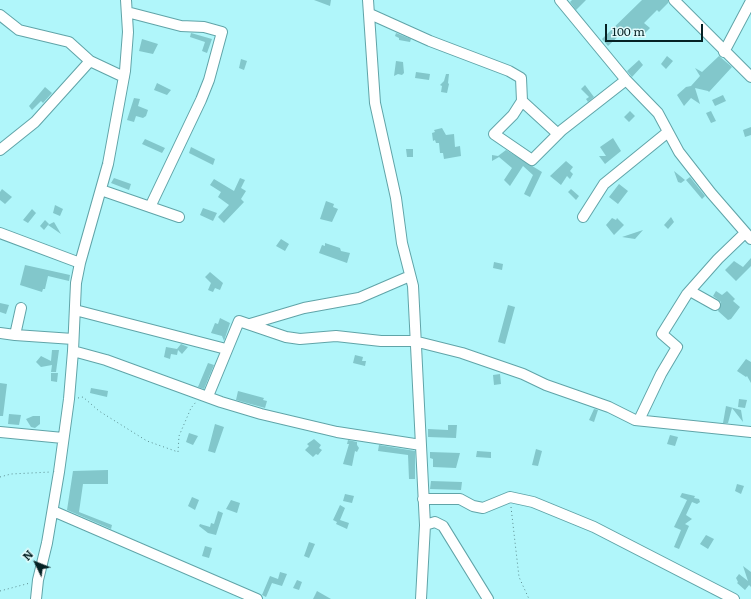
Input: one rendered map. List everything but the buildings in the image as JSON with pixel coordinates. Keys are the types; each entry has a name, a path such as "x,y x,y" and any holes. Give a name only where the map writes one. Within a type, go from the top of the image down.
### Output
{"street":[{"path":"36,599 38,580 53,511 69,399 76,283 80,263 108,164 124,77 127,49 126,0"},
{"path":"368,0 375,103 386,152 402,243 412,286 425,525 421,599"},
{"path":"560,0 626,80 658,113 679,152 748,236 690,291 662,334 677,347 661,374 639,420"},
{"path":"674,0 724,52 751,77"},
{"path":"724,52 751,1"},
{"path":"127,12 181,26 204,27 222,32 209,80 201,100 150,207"},
{"path":"370,14 430,41 509,71 521,78 522,101 513,115 494,134 532,160 558,134 626,80"},
{"path":"0,15 19,30 69,42 90,61 124,77"},
{"path":"0,150 35,122 90,61"},
{"path":"522,101 558,134"},
{"path":"583,216 604,184 668,132"},
{"path":"101,190 179,217"},
{"path":"0,233 80,263"},
{"path":"250,324 304,308 359,298 410,276"},
{"path":"690,291 715,305"},
{"path":"15,336 21,308"},
{"path":"75,310 226,348"},
{"path":"205,395 239,321 286,337 300,338 336,336 381,341 414,341 462,354 523,374 639,420 751,432"},
{"path":"0,333 15,336 73,339"},
{"path":"73,351 106,360 221,402 261,414 337,432 421,445"},
{"path":"0,432 63,438"},
{"path":"423,499 460,499 472,506 483,508 510,497 533,502 594,527 734,599"},
{"path":"53,511 257,599"},
{"path":"425,525 435,522 443,526 488,599"}],"path":[{"path":"69,399 83,397 99,410 147,441 178,452 179,436 191,408 205,395"},
{"path":"0,477 11,474 59,472"},
{"path":"510,497 518,577 529,599"},
{"path":"0,591 38,580"}]}
